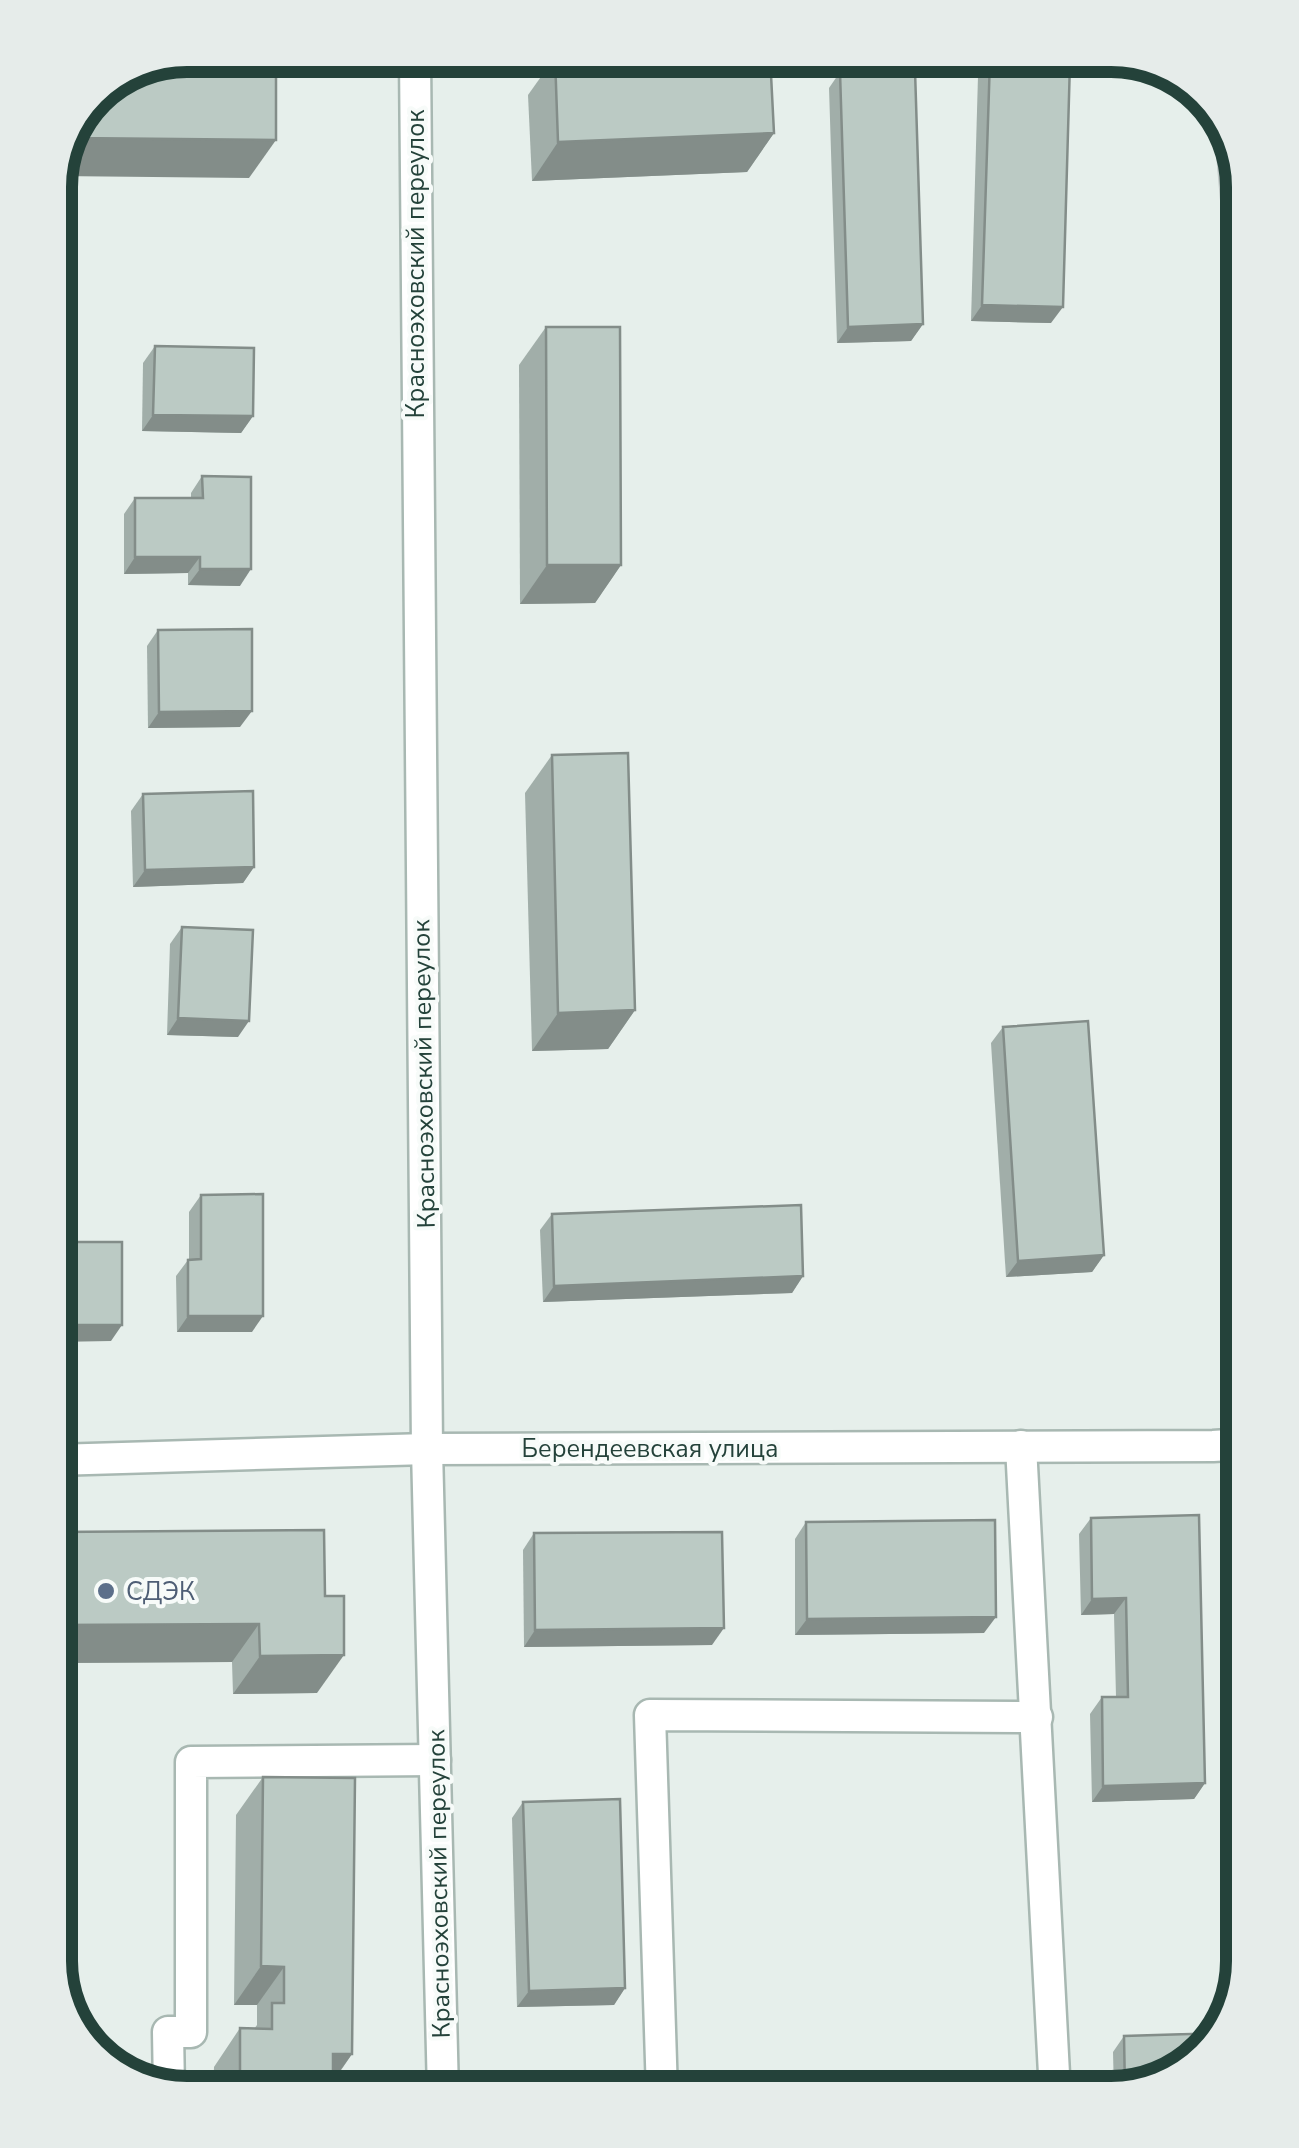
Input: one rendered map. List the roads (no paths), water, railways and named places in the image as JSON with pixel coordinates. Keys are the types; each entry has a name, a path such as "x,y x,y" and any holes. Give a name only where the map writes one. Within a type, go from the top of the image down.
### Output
{"street":[{"name":"Красноэховский переулок","path":"415,72 427,1449 443,2075"},
{"name":"Берендеевская улица","path":"72,1459 427,1449 1226,1444"},
{"path":"1022,1446 1054,2076"},
{"path":"661,2076 650,1715 1037,1717"},
{"path":"168,2073 168,2032 190,2032 191,1762 435,1760"}],"place":[{"name":"СДЭК","path":"106,1591"}]}
